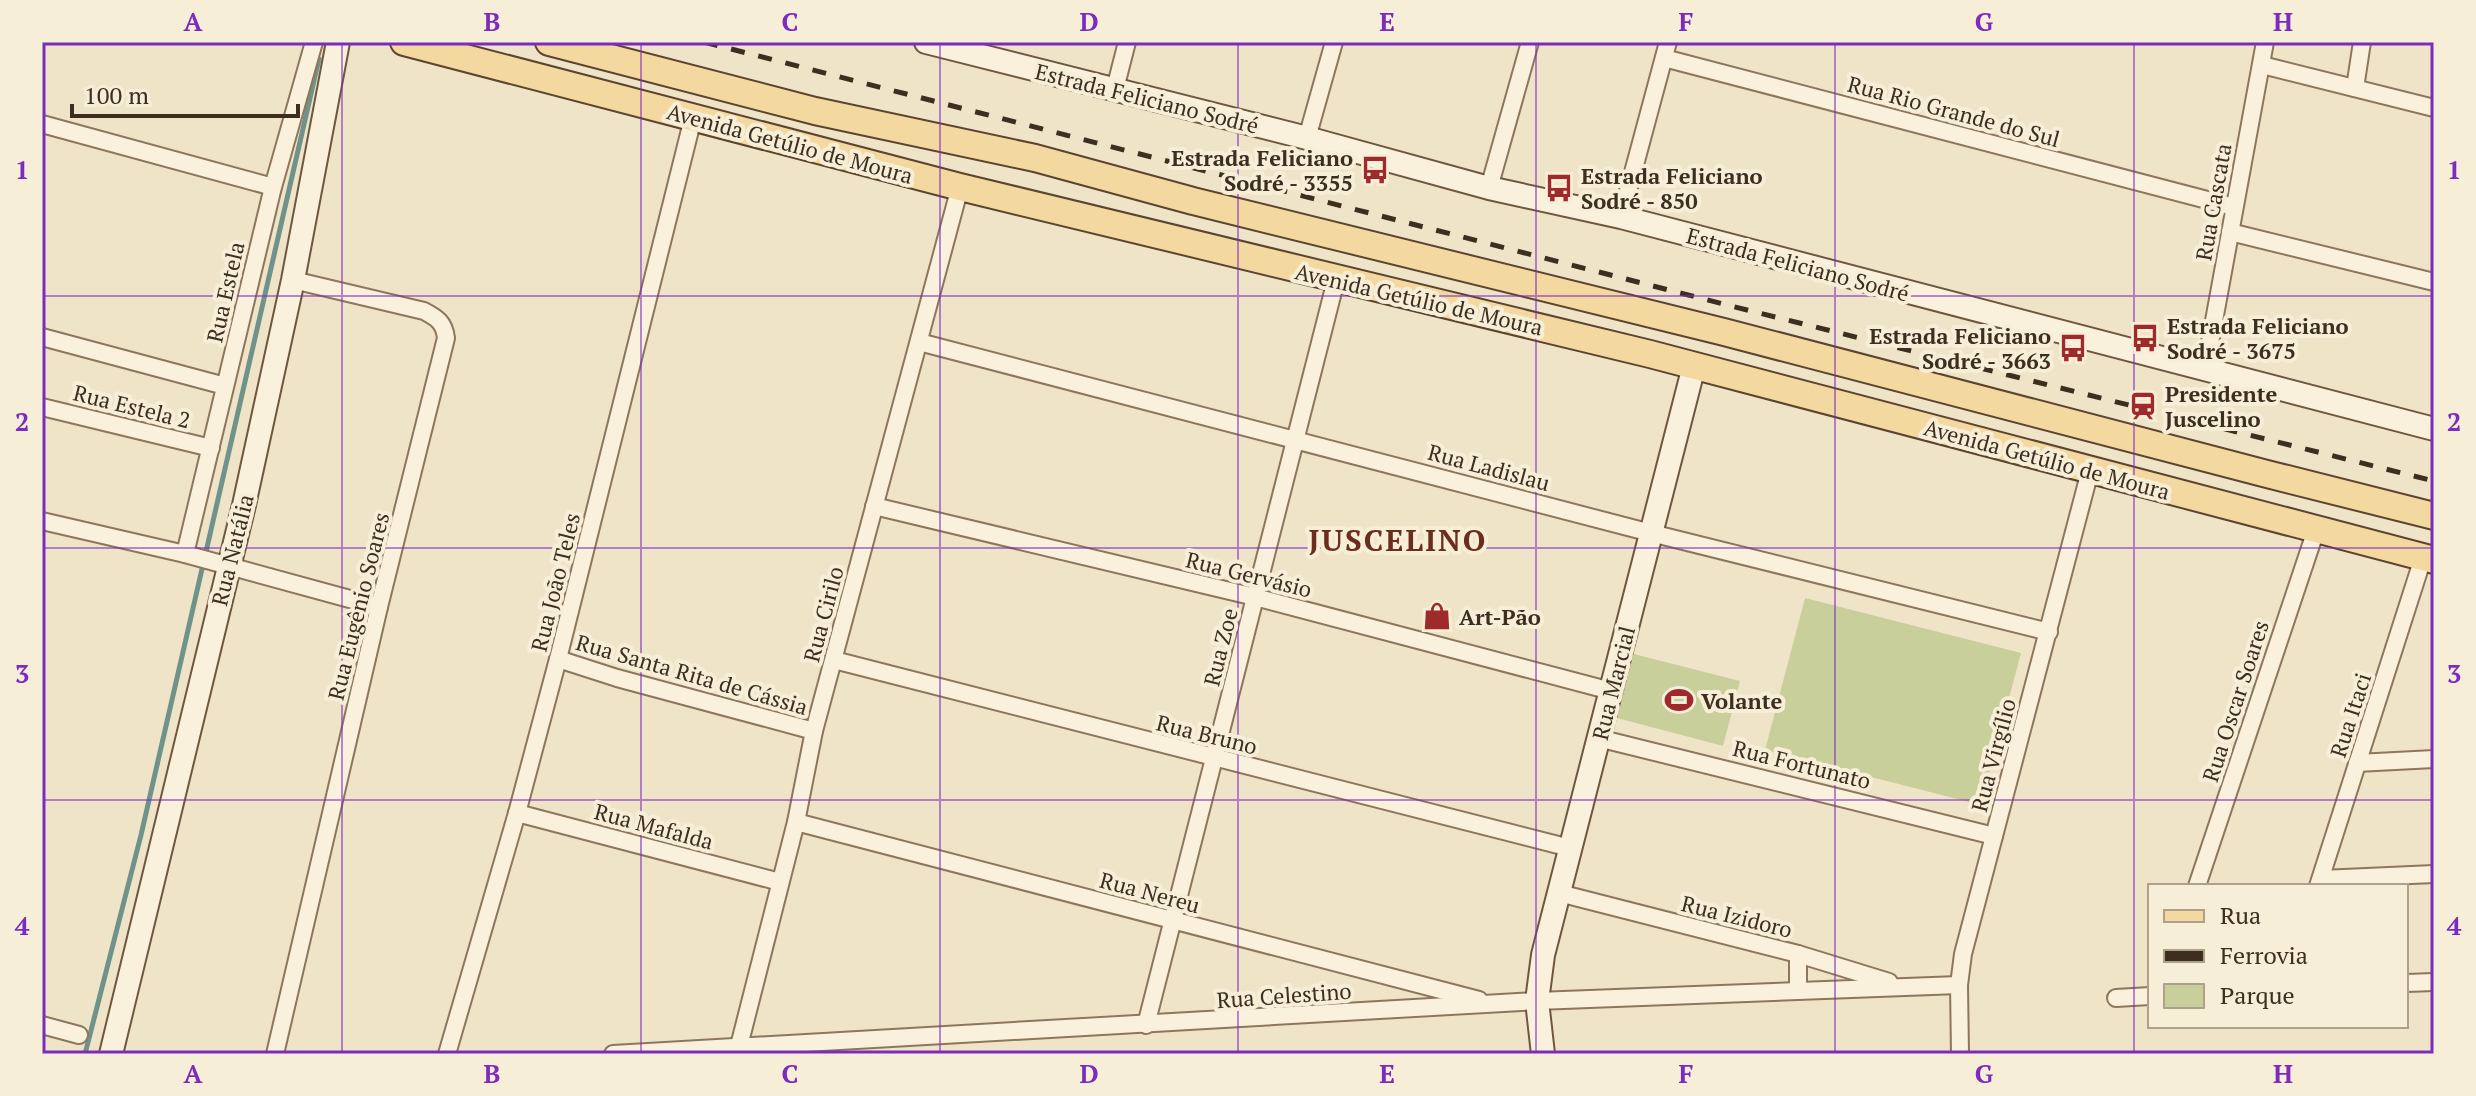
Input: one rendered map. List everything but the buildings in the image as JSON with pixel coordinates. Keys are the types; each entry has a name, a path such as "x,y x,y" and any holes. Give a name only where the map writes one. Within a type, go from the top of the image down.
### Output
{"main road":[{"name":"Rua Natália","path":"111,1054 223,566 244,505 293,280 338,42"},
{"name":"Avenida Getúlio de Moura","path":"404,42 461,49 693,118 1129,229 1694,366 2428,559"},
{"name":"Avenida Getúlio de Moura","path":"549,42 815,111 1035,158 1193,201 1724,332 2434,516"},
{"name":"Estrada Feliciano Sodré","path":"926,42 1307,138 1489,188 1621,217 2434,429"},
{"path":"960,187 972,181 1035,194 1041,191 1047,180 1035,158"},
{"path":"1129,229 1084,210 1078,204 1077,195 1089,188 1099,188 1193,201"},
{"name":"Rua Marcial","path":"1543,1054 1537,1001 1543,955 1694,366"}],"street":[{"name":"Rua Estela","path":"188,555 273,187 314,42"},
{"path":"1115,89 1127,42"},
{"path":"1307,138 1334,42"},
{"path":"1489,188 1530,42"},
{"name":"Rua Cascata","path":"2205,370 2265,42"},
{"path":"2355,88 2362,42"},
{"path":"1621,217 1666,50"},
{"name":"Rua Rio Grande do Sul","path":"1666,50 2234,207"},
{"path":"2262,65 2434,108"},
{"name":"Rua João Teles","path":"447,1054 558,659 693,118"},
{"path":"42,124 273,187"},
{"name":"Rua Cirilo","path":"740,1050 796,822 814,731 960,187"},
{"path":"2230,232 2434,282"},
{"name":"Rua Eugênio Soares","path":"275,1054 379,607 446,338 444,326 438,318 424,311 293,280"},
{"name":"Rua Zoe","path":"1146,1025 1336,280"},
{"path":"42,337 225,386"},
{"name":"Rua Ladislau","path":"919,342 1651,533 2049,632"},
{"name":"Rua Estela 2","path":"42,407 211,448"},
{"name":"Rua Virgílio","path":"1960,1054 1959,985 1963,954 2090,471"},
{"name":"Rua Gervásio","path":"874,506 1255,597 1611,691"},
{"path":"42,521 188,555 379,607"},
{"name":"Rua Oscar Soares","path":"2198,884 2316,530"},
{"name":"Rua Itaci","path":"2320,882 2357,763 2428,559"},
{"name":"Rua Santa Rita de Cássia","path":"558,659 814,731"},
{"name":"Rua Bruno","path":"834,660 1570,848"},
{"name":"Rua Fortunato","path":"1598,738 1994,836"},
{"path":"2357,763 2434,759"},
{"name":"Rua Mafalda","path":"517,813 780,882"},
{"name":"Rua Nereu","path":"796,822 1494,1004"},
{"path":"2320,882 2434,874"},
{"name":"Rua Izidoro","path":"1559,893 1798,954 1904,987"},
{"path":"1798,954 1798,991"},
{"path":"2408,983 2434,982"},
{"name":"Rua Celestino","path":"613,1054 740,1050 1537,1001 1959,985"},
{"path":"2116,998 2148,996"},
{"path":"42,1025 79,1035"}],"green space":[{"path":"1805,598 2021,653 1981,805 1765,750"},
{"name":"Volante","path":"1634,654 1740,681 1723,746 1617,718"}],"waterway":[{"path":"85,1054 141,835 319,59"}],"railway":[{"path":"704,42 1731,306 2434,481"}],"place":[{"name":"Estrada Feliciano Sodré - 3355","path":"1375,170"},
{"name":"Estrada Feliciano Sodré - 850","path":"1559,188"},
{"name":"Estrada Feliciano Sodré - 3675","path":"2145,338"},
{"name":"Estrada Feliciano Sodré - 3663","path":"2073,348"},
{"name":"Presidente Juscelino","path":"2143,406"},
{"name":"Art-Pão","path":"1437,616"},
{"name":"Volante","path":"1679,700"}],"district":[{"name":"JUSCELINO","path":"1398,540"}]}
